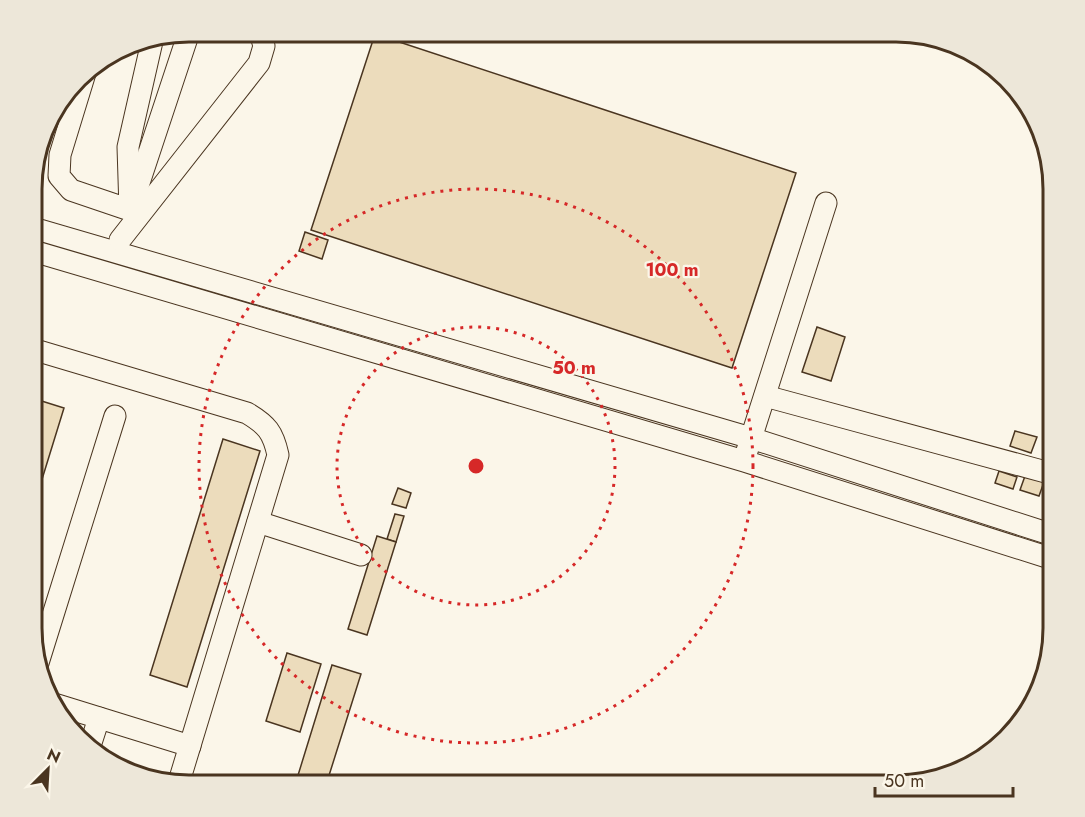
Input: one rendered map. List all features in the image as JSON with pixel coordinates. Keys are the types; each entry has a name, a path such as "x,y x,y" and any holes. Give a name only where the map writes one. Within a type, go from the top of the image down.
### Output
{"street":[{"path":"115,255 186,42"},
{"path":"115,255 259,63 264,46 263,42"},
{"path":"130,210 128,147 151,47"},
{"path":"80,90 60,154 59,176 71,190 130,210"},
{"path":"744,461 826,203"},
{"path":"42,231 744,461 1043,556"},
{"path":"42,251 115,255 751,438 1043,533"},
{"path":"42,352 247,413 262,422 274,437 278,455 181,775"},
{"path":"765,396 1043,471"},
{"path":"43,646 115,416"},
{"path":"258,522 361,555"},
{"path":"65,708 190,746"},
{"path":"92,739 99,718"}],"building":[{"path":"372,42 399,42 796,173 732,368 311,230"},
{"path":"305,232 328,240 322,259 299,251"},
{"path":"817,327 845,337 831,381 802,372"},
{"path":"42,401 64,408 42,479"},
{"path":"1015,431 1037,437 1031,453 1010,446"},
{"path":"223,439 260,451 187,687 150,675"},
{"path":"999,471 1017,477 1013,489 995,483"},
{"path":"1025,476 1043,482 1039,496 1020,490"},
{"path":"398,488 411,493 406,508 392,504"},
{"path":"395,514 404,516 396,542 387,539"},
{"path":"377,536 396,542 367,635 348,629"},
{"path":"287,653 321,664 300,732 266,721"},
{"path":"332,665 361,674 329,775 298,775"}]}
